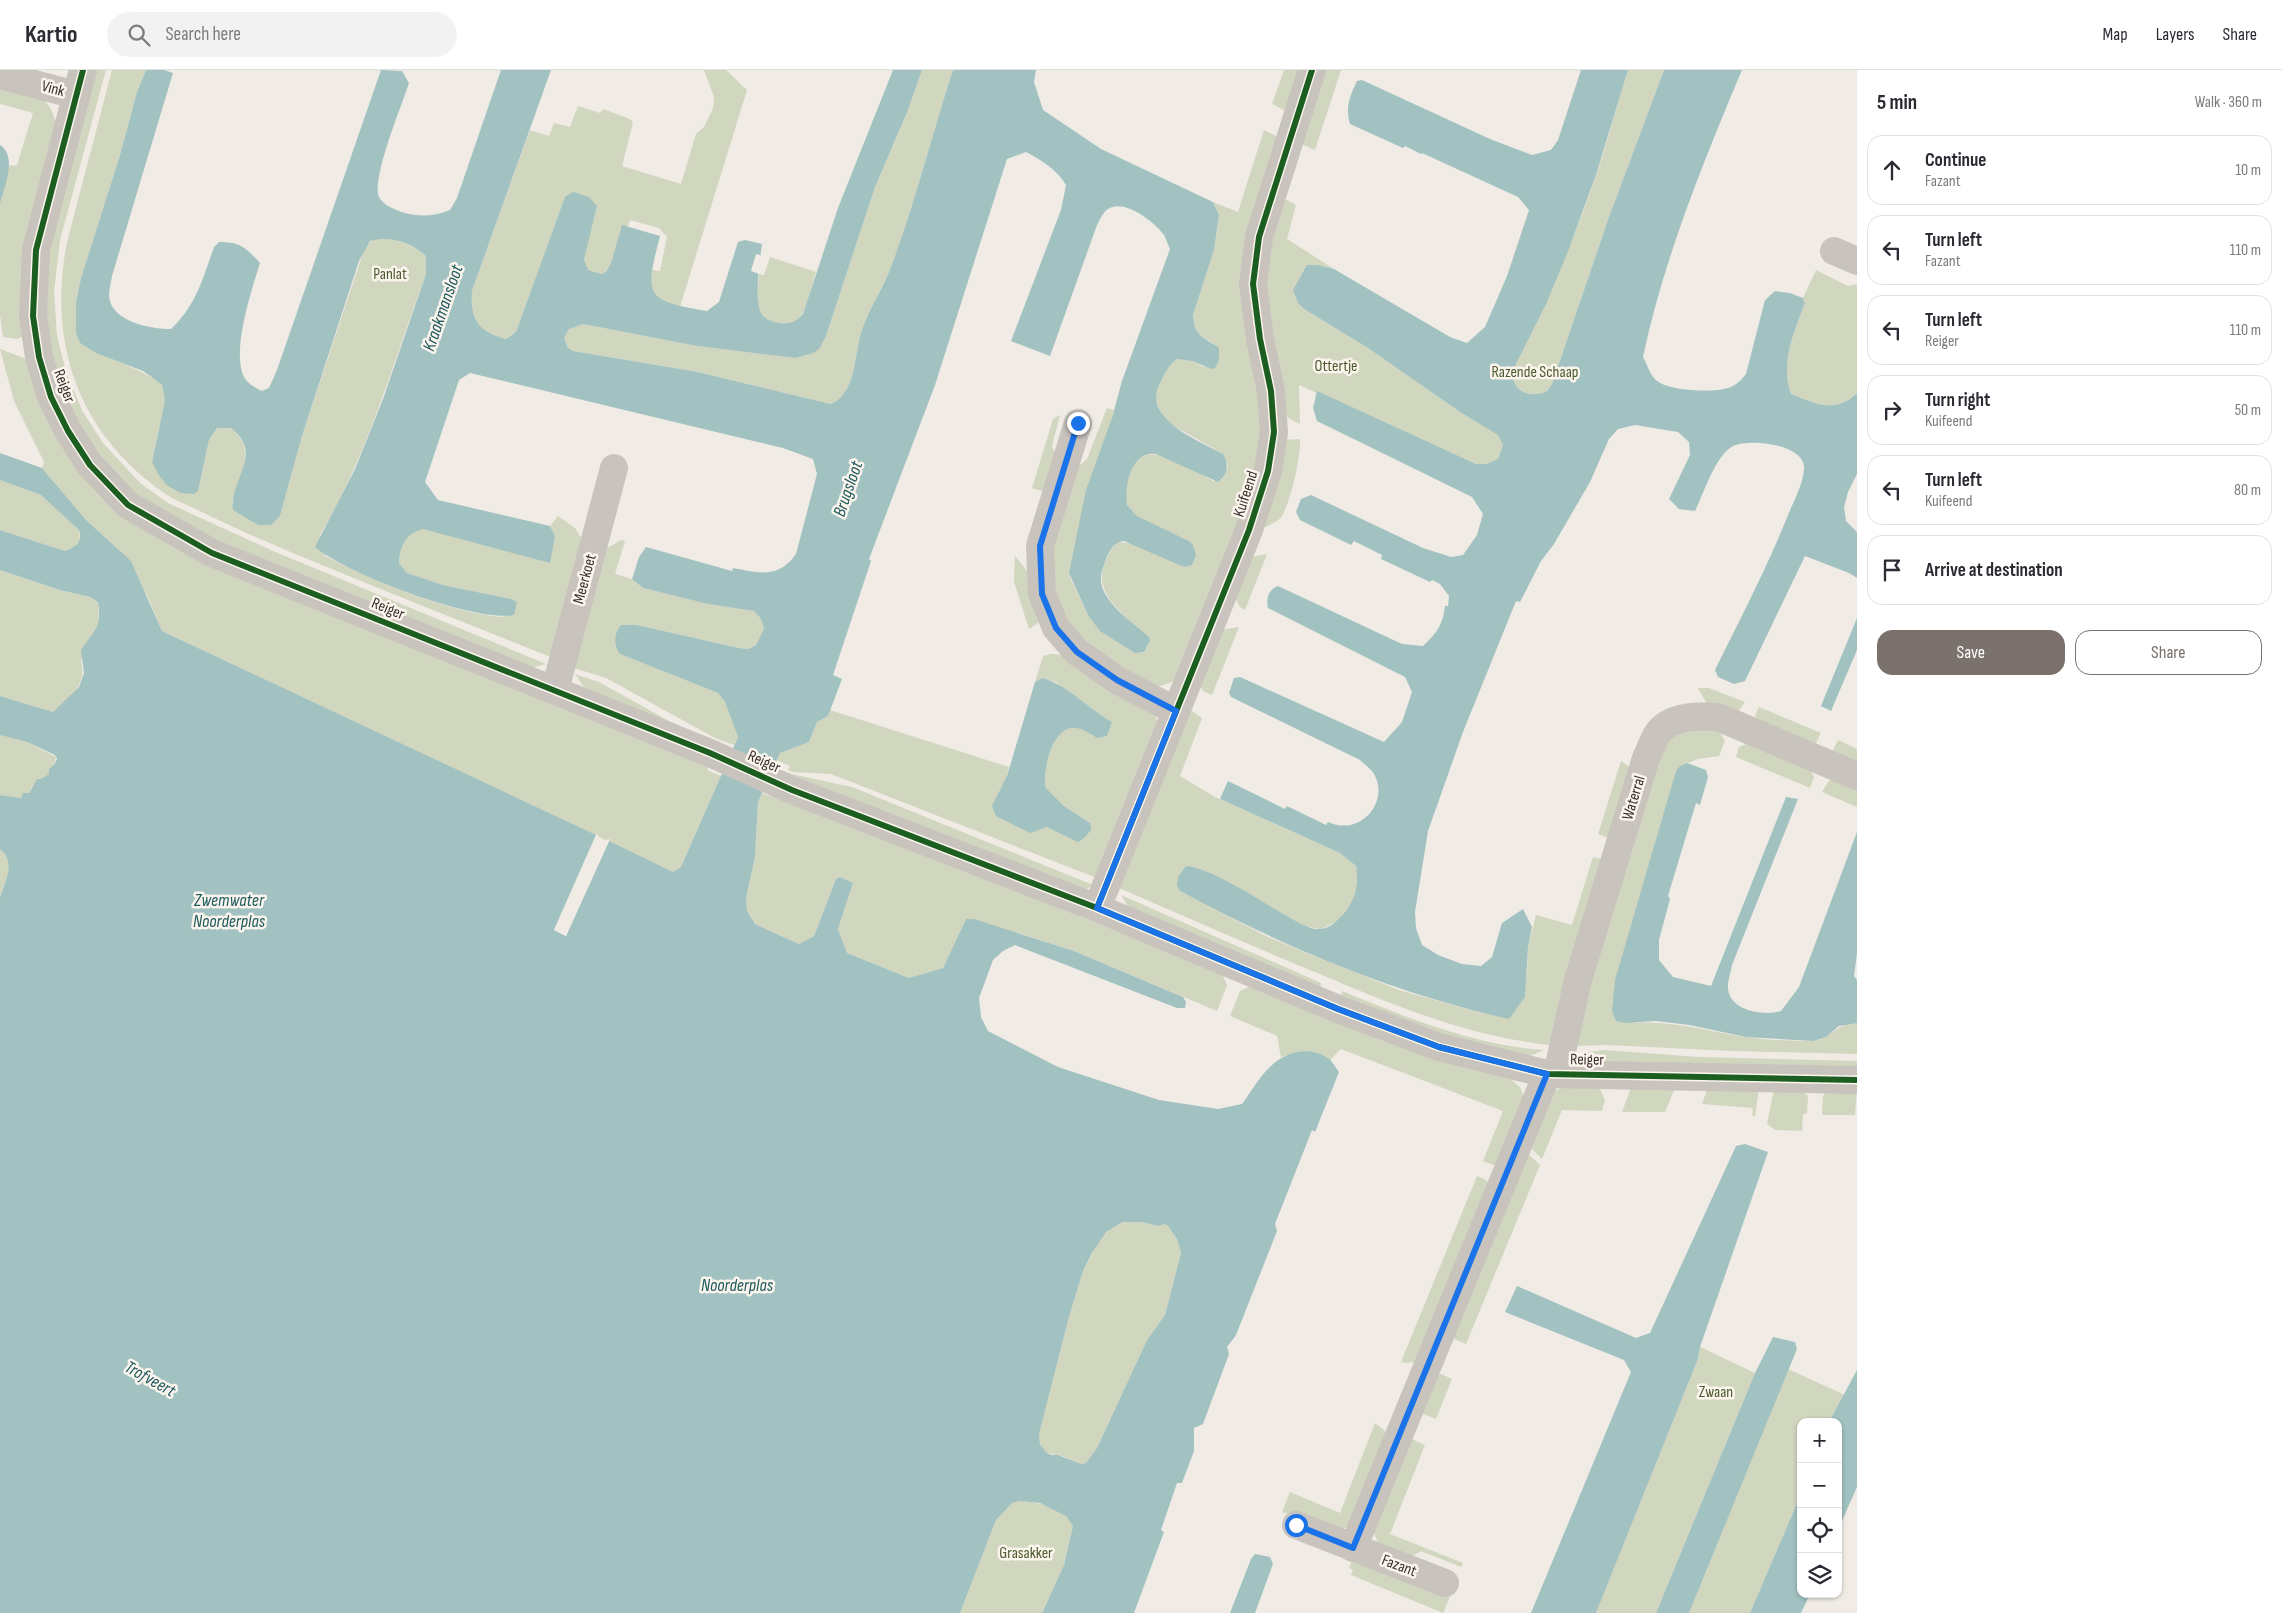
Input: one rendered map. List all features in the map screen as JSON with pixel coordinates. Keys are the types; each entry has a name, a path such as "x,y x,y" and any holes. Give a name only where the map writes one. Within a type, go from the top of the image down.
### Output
{"street":[{"name":"Kuifeend","path":"1097,908 1249,530 1268,471 1274,432 1271,390 1260,339 1253,284 1259,237 1312,70"},
{"name":"Vink","path":"0,75 79,83"},
{"name":"Reiger","path":"79,83 36,250 33,316 39,357 51,397 68,431 90,465 128,505 212,553 555,690 714,755 792,790 1097,908 1329,1006 1430,1044 1552,1074 1857,1080"},
{"path":"1078,423 1040,546 1042,594 1056,628 1077,652 1117,680 1176,711"},
{"name":"Meerkoet","path":"555,690 614,468"},
{"name":"Waterral","path":"1552,1074 1578,980 1646,758 1659,732 1667,724 1693,715 1718,717 1857,776"},
{"path":"1353,1548 1552,1074"},
{"name":"Fazant","path":"1296,1525 1445,1583"}],"green space":[{"path":"93,70 106,70 60,240 54,292 57,336 67,375 83,412 103,443 140,483 168,503 273,551 546,664 530,668 209,539 138,497 106,465 84,436 58,386 44,331 45,262"},
{"name":"Panlat","path":"112,70 146,70 137,92 120,155 81,278 76,302 80,343 142,372 162,385 165,400 152,462 198,491 209,440 217,428 231,428 239,436 245,454 245,463 232,502 280,516 302,436 363,253 369,243 376,239 391,239 407,244 426,256 426,274 366,440 353,472 320,535 325,556 366,576 436,603 481,614 503,617 511,599 443,585 407,573 399,563 405,541 412,533 423,528 555,536 550,526 558,516 575,528 585,545 553,658 293,553 177,501 137,471 111,445 91,416 77,385 67,351 62,317 62,280 67,242"},
{"path":"704,70 726,70 747,90 680,307 655,296 651,285 651,270 660,271 667,237 659,228 630,220 628,227 622,226 611,263 606,272 602,274 588,270 565,198 516,332 506,339 482,328 474,317 472,291 530,130 549,136 554,123 570,127 578,106 600,113 603,109 630,119 633,122 622,166 681,184 696,134 704,127 713,108 714,97"},
{"path":"922,70 953,70 901,240 889,273 864,324 850,383 839,399 831,404 698,372 573,351 568,348 564,338 567,332 583,324 697,346 795,358 826,336 875,187 908,110"},
{"path":"1284,70 1302,70 1288,112 1272,104"},
{"path":"1323,70 1341,70 1315,150 1299,143"},
{"name":"Razende Schaap","path":"1628,70 1664,70 1609,217 1552,384 1547,391 1529,394 1519,389 1513,379 1512,372 1547,300 1578,226 1600,163"},
{"path":"0,85 29,92 43,100 49,106 56,125 24,336 17,339 3,337 0,315 0,204 9,166 17,165 33,113 0,104"},
{"path":"1264,130 1280,138 1255,215 1262,387 1259,468 1174,681 1161,686 1151,685 1113,668 1076,637 1056,598 1052,552 1078,467 1087,459 1107,408 1114,410 1070,577 1088,615 1143,653 1150,641 1124,616 1109,598 1104,588 1102,577 1104,565 1108,555 1119,542 1136,544 1184,567 1189,541 1158,528 1137,516 1128,507 1125,493 1127,481 1133,466 1142,457 1152,455 1164,456 1213,481 1222,480 1228,466 1223,454 1166,421 1160,411 1156,390 1167,368 1177,359 1192,361 1204,367 1213,343 1201,336 1195,328 1193,315 1214,250 1219,215 1213,202 1238,212"},
{"name":"Ottertje","path":"1279,200 1287,200 1296,205 1287,239 1334,269 1318,265 1298,303 1304,309 1368,348 1460,412 1499,435 1503,445 1499,459 1486,464 1476,464 1299,385 1300,424 1290,419 1284,413 1264,283"},
{"path":"770,257 816,272 804,310 794,323 785,324 771,321 760,312 758,306 759,274 764,275"},
{"path":"1816,270 1848,286 1857,284 1857,393 1849,399 1833,405 1817,404 1791,394 1788,382 1787,371 1790,348 1805,303 1803,298"},
{"path":"0,349 24,358 28,363 113,502 710,764 707,770 721,776 681,867 673,872 162,631 148,597 120,551 86,520 42,468 44,462 14,401"},
{"path":"1060,415 1052,446 1058,461 1048,493 1032,488 1053,419"},
{"path":"1300,439 1292,489 1282,516 1266,527 1260,525 1283,440"},
{"path":"0,480 41,495 48,500 79,530 80,541 75,548 65,551 0,530"},
{"path":"621,540 625,541 615,574 632,579 643,588 708,604 754,611 761,619 764,629 762,635 756,645 748,649 637,625 620,654 718,693 725,702 738,737 734,745 715,738 606,678 574,668 604,550"},
{"path":"1267,554 1245,610 1240,607 1235,598 1247,558"},
{"path":"1015,556 1032,577 1042,615 1037,624 1029,629 1014,582"},
{"path":"0,570 60,590 90,597 98,602 98,626 81,660 82,677 80,684 71,696 53,712 0,696"},
{"path":"1239,627 1212,695 1203,691 1199,683 1219,630"},
{"path":"1050,654 1067,655 1155,713 1158,724 1099,879 831,774 793,772 788,770 790,766 777,760 780,753 809,742 817,722 828,716 830,710 1009,767 1007,776 1047,827 1078,841 1090,823 1064,806 1046,788 1047,762 1054,743 1065,730 1079,728 1097,738 1112,723 1085,706 1056,682 1042,678 1035,682 1043,656"},
{"path":"575,674 599,682 669,721 710,740 585,689"},
{"path":"1698,688 1709,688 1745,702 1735,716 1708,706"},
{"path":"1759,707 1821,733 1816,743 1808,746 1758,725 1755,716"},
{"path":"1188,711 1192,711 1202,718 1180,776 1215,797 1340,853 1356,866 1359,883 1351,904 1338,921 1321,929 1304,926 1233,885 1194,867 1180,891 1268,937 1399,990 1481,1013 1527,975 1528,947 1536,915 1572,925 1593,857 1601,859 1550,1045 1490,1035 1433,1019 1350,987 1119,888 1166,768 1171,771 1166,767"},
{"path":"1686,727 1719,731 1725,741 1719,756 1698,759 1680,766 1635,1023 1663,1023 1762,1039 1812,1041 1824,1038 1844,1025 1857,1023 1857,1054 1607,1045 1578,1046 1576,1034 1657,759 1669,739"},
{"path":"0,735 27,742 56,757 49,774 32,786 29,793 24,793 21,798 0,795"},
{"path":"1838,740 1857,749 1857,767 1837,759 1833,750"},
{"path":"1749,743 1810,768 1814,777 1810,788 1736,757 1739,747"},
{"path":"1621,761 1633,769 1612,839 1598,834"},
{"path":"787,773 852,787 1093,885 1085,890"},
{"path":"1834,778 1857,788 1857,807 1822,792 1828,782"},
{"path":"762,793 776,798 778,794 1222,974 1227,985 1217,1011 1074,951 1019,933 966,919 943,968 909,978 847,953 838,929 853,883 840,877 836,879 814,936 799,944 755,924 747,911 746,898 755,857 758,802"},
{"path":"0,849 8,860 9,871 0,896"},
{"path":"1121,895 1321,983 1320,990 1130,910"},
{"path":"1251,986 1430,1057 1469,1069 1508,1077 1520,1087 1525,1101 1502,1163 1493,1165 1483,1161 1503,1111 1341,1049 1330,1060 1311,1052 1281,1057 1277,1036 1230,1016 1240,991"},
{"path":"1342,991 1441,1029 1492,1042 1544,1050 1530,1056 1500,1055 1341,998"},
{"path":"1603,1050 1699,1057 1857,1061 1857,1069 1602,1063 1602,1061 1595,1060 1582,1053"},
{"path":"1568,1085 1598,1085 1605,1100 1602,1111 1562,1110 1542,1159 1528,1145 1552,1092"},
{"path":"1632,1085 1676,1086 1665,1112 1622,1112"},
{"path":"1708,1087 1759,1088 1755,1117 1752,1115 1753,1108 1702,1104"},
{"path":"1774,1089 1802,1090 1808,1096 1807,1113 1803,1114 1802,1131 1775,1130 1767,1124"},
{"path":"1828,1090 1857,1090 1855,1115 1822,1115 1823,1096"},
{"path":"1525,1151 1540,1165 1466,1344 1454,1339 1451,1333"},
{"path":"1477,1176 1486,1180 1492,1188 1422,1361 1401,1362"},
{"path":"1124,1222 1141,1222 1159,1226 1164,1224 1168,1226 1177,1239 1181,1253 1165,1315 1147,1340 1097,1448 1086,1463 1081,1464 1062,1456 1048,1453 1042,1449 1039,1434 1069,1317 1083,1271 1106,1232"},
{"name":"Zwaan","path":"1700,1347 1755,1373 1656,1613 1596,1613 1698,1359"},
{"name":"Zwaan","path":"1788,1369 1845,1395 1831,1418 1797,1418 1797,1503 1750,1613 1689,1613"},
{"path":"1441,1374 1452,1379 1436,1419 1421,1413 1435,1376"},
{"path":"1375,1423 1391,1436 1347,1527 1336,1530 1282,1512 1290,1492 1340,1513"},
{"path":"1409,1438 1425,1445 1390,1534 1463,1563 1461,1567 1421,1551 1407,1559 1386,1548 1375,1536 1373,1530"},
{"name":"Grasakker","path":"1020,1501 1043,1504 1057,1510 1064,1514 1073,1526 1064,1565 1042,1613 960,1613 996,1520 1012,1503"},
{"path":"1353,1557 1450,1597 1443,1613 1351,1575 1353,1570 1349,1568"}],"water":[{"path":"146,70 164,70 173,73 112,276 109,296 111,305 124,318 133,322 153,328 171,329 180,320 193,301 214,247 219,242 233,243 243,247 260,263 244,323 241,340 241,369 246,380 262,391 269,388 277,370 381,70 402,71 409,83 383,159 379,175 379,197 386,204 401,212 426,216 450,210 457,198 501,70 551,70 472,291 474,317 478,323 482,328 496,336 506,339 516,332 565,197 573,192 589,197 597,206 584,259 588,270 602,274 606,272 611,263 622,225 660,236 652,271 651,283 654,292 660,298 671,303 707,311 719,302 738,242 745,240 762,244 758,289 761,313 767,319 775,322 787,323 796,321 803,314 838,208 893,70 922,70 908,110 875,187 826,336 819,349 813,353 795,358 697,346 583,324 569,329 564,338 568,348 573,351 698,372 831,404 839,399 850,383 861,333 889,273 901,240 953,70 1036,70 1034,82 1043,110 1101,149 1213,202 1219,215 1214,250 1193,315 1195,328 1201,336 1219,348 1219,360 1215,368 1212,369 1192,361 1177,359 1166,372 1156,394 1158,406 1164,417 1174,426 1223,454 1226,461 1226,472 1218,482 1156,454 1140,458 1131,471 1126,497 1127,505 1137,516 1189,541 1193,545 1196,555 1192,565 1184,567 1124,541 1115,545 1111,550 1102,571 1102,587 1112,604 1149,637 1150,641 1144,652 1135,653 1100,631 1088,615 1069,573 1086,490 1112,418 1122,381 1170,249 1164,235 1147,218 1122,207 1115,206 1108,209 1097,225 1050,356 1011,341 1061,210 1066,185 1049,166 1026,152 1007,159 935,385 869,559 871,561 833,675 842,679 828,716 817,722 809,742 780,753 758,802 755,857 746,898 747,911 755,924 799,944 814,936 836,879 840,877 853,883 838,929 847,953 909,978 943,968 966,919 974,919 1074,951 1183,997 1186,1002 1185,1008 1177,1008 1015,945 1003,951 993,960 979,998 981,1017 988,1031 1058,1067 1159,1100 1218,1109 1242,1104 1266,1071 1276,1061 1298,1052 1314,1052 1322,1055 1330,1060 1339,1072 1315,1132 1312,1130 1275,1224 1277,1231 1236,1335 1227,1347 1229,1354 1203,1424 1194,1428 1194,1451 1182,1483 1177,1483 1161,1530 1164,1532 1134,1613 1042,1613 1064,1565 1073,1526 1066,1516 1040,1503 1020,1501 1012,1503 996,1520 960,1613 0,1613 0,897 7,878 9,865 5,854 0,849 0,795 21,798 23,793 29,793 37,779 41,779 49,774 49,769 57,759 55,755 27,742 0,735 0,696 53,712 79,687 84,673 81,650 96,629 99,611 98,602 90,597 60,590 0,570 0,530 65,551 78,544 80,534 79,530 41,495 0,480 0,453 42,468 86,520 131,561 162,631 596,835 554,930 566,936 609,841 673,872 681,867 738,737 725,702 718,693 620,654 615,643 619,628 621,625 637,625 748,649 756,645 764,629 761,619 754,611 708,604 643,588 632,579 639,557 646,547 732,571 733,568 760,572 775,571 789,562 796,554 817,474 813,459 783,448 470,373 459,380 425,482 438,500 550,526 555,536 550,563 423,529 412,534 405,541 399,563 407,573 443,585 511,599 517,602 514,615 495,615 442,604 411,594 353,570 315,547 355,469 383,399 426,274 426,256 420,251 400,241 378,239 370,241 359,261 302,436 280,516 271,525 258,525 233,510 233,499 246,458 241,438 231,428 217,428 209,440 198,491 194,494 181,493 168,486 160,477 152,462 165,400 162,385 143,371 96,353 80,343 76,333 76,302 81,278 120,155 137,92","holes":["1123,1222 1141,1222 1168,1226 1177,1239 1181,1253 1165,1315 1147,1340 1097,1448 1086,1463 1081,1464 1058,1455 1051,1455 1040,1444 1039,1434 1069,1317 1083,1271 1106,1232"]},
{"path":"1581,70 1628,70 1596,175 1567,254 1546,304 1512,372 1516,385 1524,392 1534,394 1547,391 1552,384 1609,217 1664,70 1742,70 1699,175 1673,248 1651,321 1643,357 1654,378 1670,387 1702,391 1721,390 1731,387 1738,383 1746,374 1765,300 1775,291 1790,293 1803,298 1805,303 1793,336 1788,359 1787,371 1791,394 1817,404 1833,405 1849,399 1857,393 1857,474 1848,492 1844,507 1846,521 1857,532 1857,578 1805,556 1745,681 1734,684 1718,677 1715,670 1762,574 1798,492 1804,469 1802,461 1796,454 1775,445 1751,443 1733,446 1715,466 1695,511 1679,509 1669,499 1690,455 1689,442 1678,432 1635,425 1618,429 1609,439 1590,482 1554,544 1541,561 1520,602 1516,601 1463,732 1428,831 1415,912 1416,928 1422,945 1438,955 1462,964 1481,966 1492,957 1502,923 1523,909 1532,927 1528,947 1525,997 1509,1019 1423,996 1340,966 1219,912 1180,891 1177,885 1178,877 1186,866 1196,868 1222,879 1311,928 1324,929 1340,918 1349,907 1354,896 1357,885 1356,866 1340,853 1220,799 1228,781 1285,809 1287,806 1326,825 1328,822 1351,825 1361,821 1375,805 1378,785 1374,774 1360,760 1231,697 1229,693 1234,678 1240,677 1384,742 1402,722 1412,692 1405,677 1268,608 1268,595 1278,586 1402,644 1423,646 1438,628 1443,618 1445,606 1448,606 1449,596 1440,584 1432,580 1430,582 1381,559 1382,555 1354,541 1351,545 1300,520 1296,512 1301,499 1311,495 1423,548 1451,557 1463,555 1477,535 1483,514 1472,497 1317,421 1313,408 1317,391 1476,464 1486,464 1498,459 1503,445 1498,435 1460,412 1368,348 1304,309 1298,303 1293,290 1307,265 1318,265 1334,269 1450,337 1467,343 1485,327 1507,276 1529,210 1518,197 1422,153 1405,146 1403,148 1350,124 1349,102 1357,81 1362,80 1490,139 1532,155 1551,150 1558,140"},
{"path":"0,145 5,150 9,164 7,181 0,204"},
{"path":"1857,618 1857,650 1831,711 1821,706"},
{"path":"1042,678 1069,691 1112,722 1107,736 1097,738 1079,728 1065,730 1054,743 1047,762 1046,788 1064,806 1090,823 1091,830 1078,842 1047,827 1030,833 996,816 992,806 1007,776 1035,682"},
{"path":"1687,763 1706,770 1708,777 1700,805 1696,803 1668,896 1670,899 1659,940 1659,960 1673,977 1711,986 1786,797 1798,799 1732,965 1728,989 1730,997 1735,1003 1750,1010 1766,1013 1781,1011 1799,987 1857,832 1857,953 1854,976 1857,980 1857,1023 1839,1026 1826,1037 1814,1041 1746,1037 1689,1025 1656,1021 1625,1023 1616,1021 1612,1011 1615,980 1676,771 1680,766"},
{"path":"1745,1144 1768,1152 1700,1347 1698,1359 1596,1613 1531,1613 1631,1372 1624,1360 1505,1312 1517,1286 1636,1338 1650,1333 1736,1146"},
{"path":"1773,1337 1795,1342 1797,1349 1689,1613 1656,1613 1755,1373"},
{"path":"1857,1370 1857,1487 1842,1521 1842,1418 1831,1418"},
{"path":"1797,1503 1797,1598 1808,1598 1801,1613 1750,1613"},
{"path":"1255,1554 1270,1557 1273,1564 1255,1613 1230,1613 1251,1559"}],"pier":[{"path":"756,254 763,256 762,275 751,271"},
{"path":"597,833 598,836 558,929 565,933 606,840 610,839 566,936 554,930"}],"cycle path":[{"path":"83,70 36,250 33,316 39,357 51,397 68,431 90,465 128,505 212,553 710,753 792,790 1097,908 1338,1009 1439,1047 1547,1074 1857,1080"},
{"path":"1097,908 1249,530 1268,471 1274,432 1271,391 1260,339 1253,284 1259,237 1312,70"}],"route":[{"path":"1078,423 1040,546 1042,594 1056,628 1077,652 1117,680 1176,711 1097,908 1338,1009 1439,1047 1547,1074 1353,1548 1296,1525"}],"water label":[{"name":"Kraakmansloot","path":"443,308"},
{"name":"Brugsloot","path":"848,489"},
{"name":"Zwemwater Noorderplas","path":"229,910"},
{"name":"Noorderplas","path":"737,1285"},
{"name":"Trofveert","path":"150,1379"}]}
